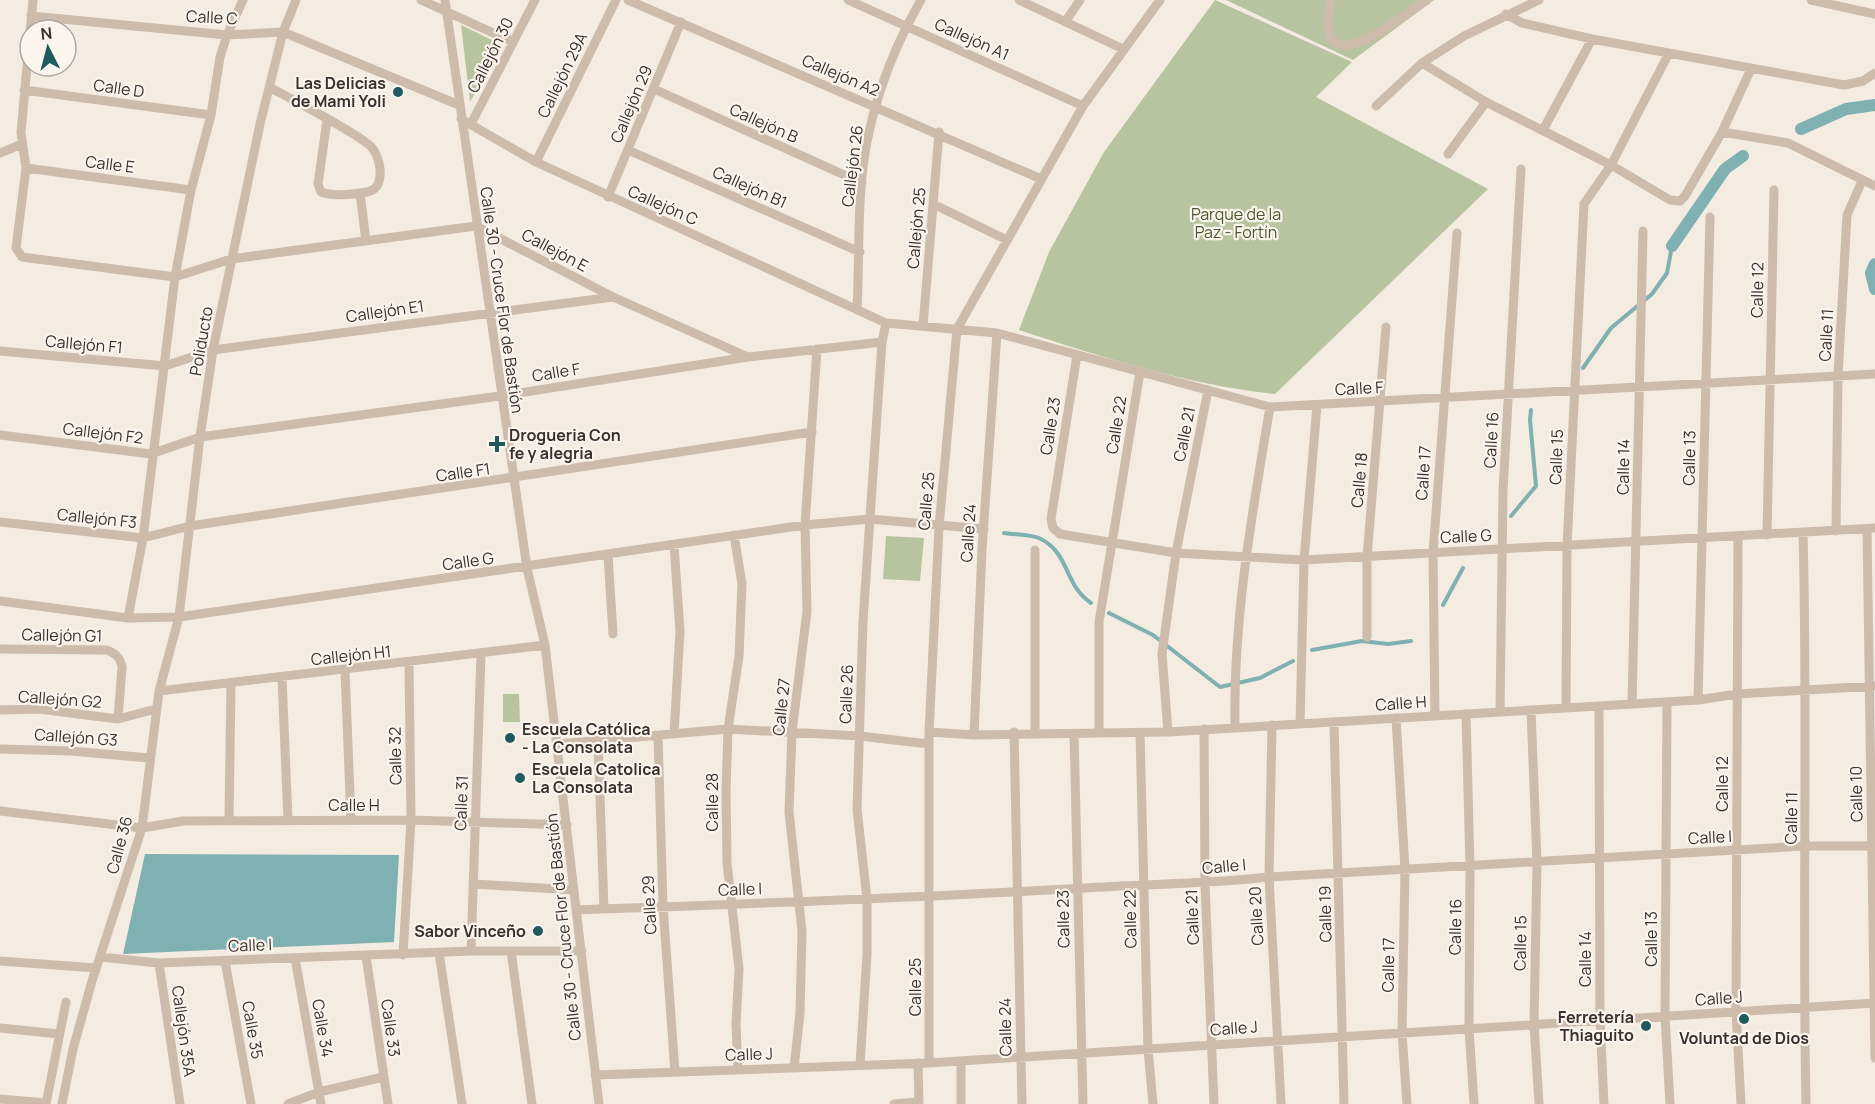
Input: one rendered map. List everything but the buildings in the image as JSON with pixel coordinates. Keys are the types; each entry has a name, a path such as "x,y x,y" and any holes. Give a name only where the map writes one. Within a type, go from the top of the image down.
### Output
{"street":[{"path":"33,0 24,90 22,144 26,168 17,252 22,256 175,277 231,259 476,226"},
{"name":"Poliducto","path":"128,618 143,538 151,454 165,366 175,277 191,190 211,115 227,35 243,0"},
{"name":"Poliducto","path":"159,692 179,617 200,437 213,350 231,259 260,124 271,88 283,32 296,0"},
{"path":"421,0 513,42"},
{"name":"Calle 30 - Cruce Flor de Bastión","path":"445,0 526,568 545,645 599,1104"},
{"name":"Callejón 30","path":"471,124 535,0"},
{"name":"Callejón 29A","path":"536,162 616,0"},
{"name":"Callejón A2","path":"628,0 939,132 1041,178"},
{"name":"Callejón A1","path":"848,0 1083,105"},
{"name":"Callejón 26","path":"858,310 862,183 868,134 906,26 921,0"},
{"path":"1019,0 1123,49"},
{"path":"1065,22 1080,0"},
{"name":"Calle 25","path":"929,1063 928,732 939,527 957,329 1083,105 1160,0"},
{"path":"1331,0 1326,23 1329,37 1339,45 1351,46 1367,40 1427,0"},
{"path":"1376,106 1422,63 1506,14 1539,0"},
{"path":"1811,0 1875,14"},
{"path":"1506,14 1522,23 1592,39 1844,85 1863,81 1875,73"},
{"name":"Calle C","path":"31,16 227,35 283,32"},
{"name":"Callejón 29","path":"608,197 681,22"},
{"path":"283,32 459,105"},
{"path":"1543,130 1592,39"},
{"path":"1611,165 1669,53"},
{"path":"1422,63 1486,102 1611,165 1670,200 1680,201 1722,132 1751,69"},
{"path":"271,88 364,141 373,148 378,159 380,174 378,186 372,191 326,194 319,188 327,120"},
{"name":"Callejón B","path":"654,89 862,183"},
{"name":"Calle D","path":"24,90 211,115"},
{"path":"1448,154 1486,102"},
{"name":"Callejón C","path":"461,119 536,162 608,197 858,310"},
{"name":"Callejón 25","path":"923,326 939,132"},
{"path":"1722,132 1788,143 1875,186"},
{"path":"0,153 22,144"},
{"name":"Callejón B1","path":"628,150 860,252"},
{"name":"Calle 15","path":"1566,708 1568,546 1583,208 1588,195 1611,165"},
{"name":"Calle E","path":"26,168 191,190"},
{"name":"Calle 16","path":"1500,712 1502,549 1508,393 1521,169"},
{"name":"Calle 11","path":"1836,531 1838,376 1847,215 1862,181"},
{"name":"Calle 12","path":"1767,534 1774,190"},
{"path":"360,193 366,241"},
{"path":"933,204 1007,240"},
{"name":"Calle 13","path":"1698,700 1710,217"},
{"name":"Callejón E","path":"476,226 613,297 748,357"},
{"name":"Calle 14","path":"1632,704 1643,231"},
{"name":"Calle 17","path":"1435,716 1432,553 1457,232"},
{"name":"Callejón E1","path":"165,366 213,350 613,297"},
{"name":"Calle F","path":"858,310 886,323 997,333 1270,407 1875,374"},
{"name":"Calle 26","path":"860,1065 867,954 867,899 857,809 870,519 882,342 886,323"},
{"name":"Calle 18","path":"1367,637 1367,557 1386,327"},
{"name":"Calle 24","path":"974,735 997,333"},
{"name":"Calle F","path":"200,437 501,396 748,357 882,342"},
{"name":"Calle 27","path":"795,1068 800,1013 802,931 789,812 792,732 807,611 805,525 817,349"},
{"name":"Callejón F1","path":"0,351 165,366"},
{"name":"Calle 23","path":"1060,534 1053,528 1051,519 1077,355"},
{"name":"Calle 22","path":"1099,732 1099,622 1140,372"},
{"name":"Calle 21","path":"1168,732 1162,654 1164,630 1176,553 1208,390"},
{"path":"1300,724 1304,560 1317,405"},
{"path":"1235,728 1234,669 1244,559 1270,407"},
{"name":"Calle F1","path":"190,526 513,480 812,432"},
{"name":"Callejón F2","path":"0,435 151,454 200,437"},
{"name":"Calle G","path":"0,601 128,618 179,617 526,568 805,525 870,519 939,527 984,529"},
{"name":"Callejón F3","path":"0,522 143,538 190,526"},
{"name":"Calle G","path":"1060,534 1176,553 1244,559 1304,560 1871,529"},
{"name":"Calle 10","path":"1871,529 1875,1058"},
{"name":"Calle 11","path":"1803,532 1807,690 1804,1007 1806,1104"},
{"name":"Calle 28","path":"734,535 742,584 739,657 728,729 727,839 731,904 739,969 736,1024 738,1070"},
{"name":"Calle 12","path":"1738,536 1736,1012 1741,1104"},
{"path":"674,545 680,631 674,734"},
{"path":"1035,550 1035,733"},
{"path":"608,555 613,633"},
{"name":"Callejón H1","path":"159,692 409,664 545,645"},
{"name":"Callejón G1","path":"0,649 107,650 121,659 118,719"},
{"name":"Calle 31","path":"471,951 480,655"},
{"name":"Calle 32","path":"403,955 411,820 409,664"},
{"path":"345,671 351,820"},
{"path":"282,678 288,820"},
{"path":"229,821 231,684"},
{"name":"Calle H","path":"928,732 974,735 1014,732 1074,734 1168,732 1698,700 1737,694 1872,686"},
{"name":"Calle 36","path":"62,1104 73,1049 96,968 142,828 159,692"},
{"name":"Calle 13","path":"1666,702 1665,1016 1670,1104"},
{"name":"Calle 14","path":"1599,706 1600,1020 1604,1104"},
{"name":"Callejón G2","path":"0,710 39,709 118,719"},
{"path":"118,719 156,709"},
{"name":"Calle 15","path":"1531,710 1537,862 1534,1024 1539,1104"},
{"name":"Calle 16","path":"1466,714 1470,866 1469,1029 1474,1104"},
{"name":"Calle 17","path":"1396,718 1405,869 1402,1033 1407,1104"},
{"name":"Calle 19","path":"1334,723 1344,1104"},
{"name":"Calle 20","path":"1272,725 1269,877 1281,1104"},
{"path":"558,744 728,729 860,736 929,744"},
{"name":"Calle 21","path":"1204,729 1205,884 1214,1104"},
{"name":"Calle 24","path":"1014,732 1022,1104"},
{"name":"Calle 22","path":"1140,733 1148,1049 1153,1104"},
{"name":"Calle 23","path":"1074,734 1083,1104"},
{"name":"Calle 29","path":"658,736 663,906 675,1072"},
{"path":"598,741 604,909"},
{"name":"Callejón G3","path":"0,749 71,751 149,758"},
{"name":"Calle H","path":"0,811 142,828 183,821 288,820 411,820 567,825"},
{"name":"Calle I","path":"576,910 930,897 1145,884 1205,884 1269,877 1805,846 1873,846"},
{"path":"474,884 574,890"},
{"name":"Calle I","path":"100,957 159,963 471,951 582,951"},
{"path":"511,951 532,1104"},
{"path":"440,953 462,1104"},
{"name":"Calle 33","path":"366,956 388,1104"},
{"name":"Calle 34","path":"295,958 321,1104"},
{"path":"0,961 96,968"},
{"name":"Calle 35","path":"225,961 251,1104"},
{"name":"Callejón 35A","path":"159,963 180,1104"},
{"path":"0,1099 46,1103 66,1002"},
{"name":"Calle J","path":"595,1075 929,1063 1874,1003"},
{"path":"0,1028 59,1034"},
{"path":"961,1061 961,1104"},
{"path":"894,1104 919,1103 918,1063"},
{"path":"288,1104 319,1092 383,1077"}],"green space":[{"name":"Parque de la Paz - Fortín","path":"1215,0 1352,62 1316,97 1488,189 1275,394 1178,377 1114,360 1019,330 1049,252 1104,152"},
{"path":"1226,0 1434,0 1353,60"},
{"path":"461,25 502,45 470,102"},
{"path":"886,536 924,538 920,581 883,579"},
{"path":"503,694 519,694 520,722 503,722"}],"water":[{"path":"145,854 399,855 394,942 123,954"}],"waterway":[{"path":"1801,129 1846,109 1875,105"},
{"path":"1672,246 1725,169 1743,156"},
{"path":"1583,368 1611,328 1652,294 1667,273 1672,246"},
{"path":"1875,264 1871,273 1875,289"},
{"path":"1511,516 1536,486 1531,410"},
{"path":"1004,533 1037,537 1050,545 1062,561 1076,588 1091,603"},
{"path":"1443,605 1463,568"},
{"path":"1109,613 1153,635 1220,687 1260,678 1293,661"},
{"path":"1312,650 1362,641 1388,644 1411,641"}],"place":[{"name":"Las Delicias de Mami Yoli","path":"398,92"},
{"name":"Drogueria Con fe y alegria","path":"497,444"},
{"name":"Escuela Católica - La Consolata","path":"510,738"},
{"name":"Escuela Catolica La Consolata","path":"520,778"},
{"name":"Sabor Vinceño","path":"538,931"},
{"name":"Voluntad de Dios","path":"1744,1019"},
{"name":"Ferretería Thiaguito","path":"1646,1026"}]}
